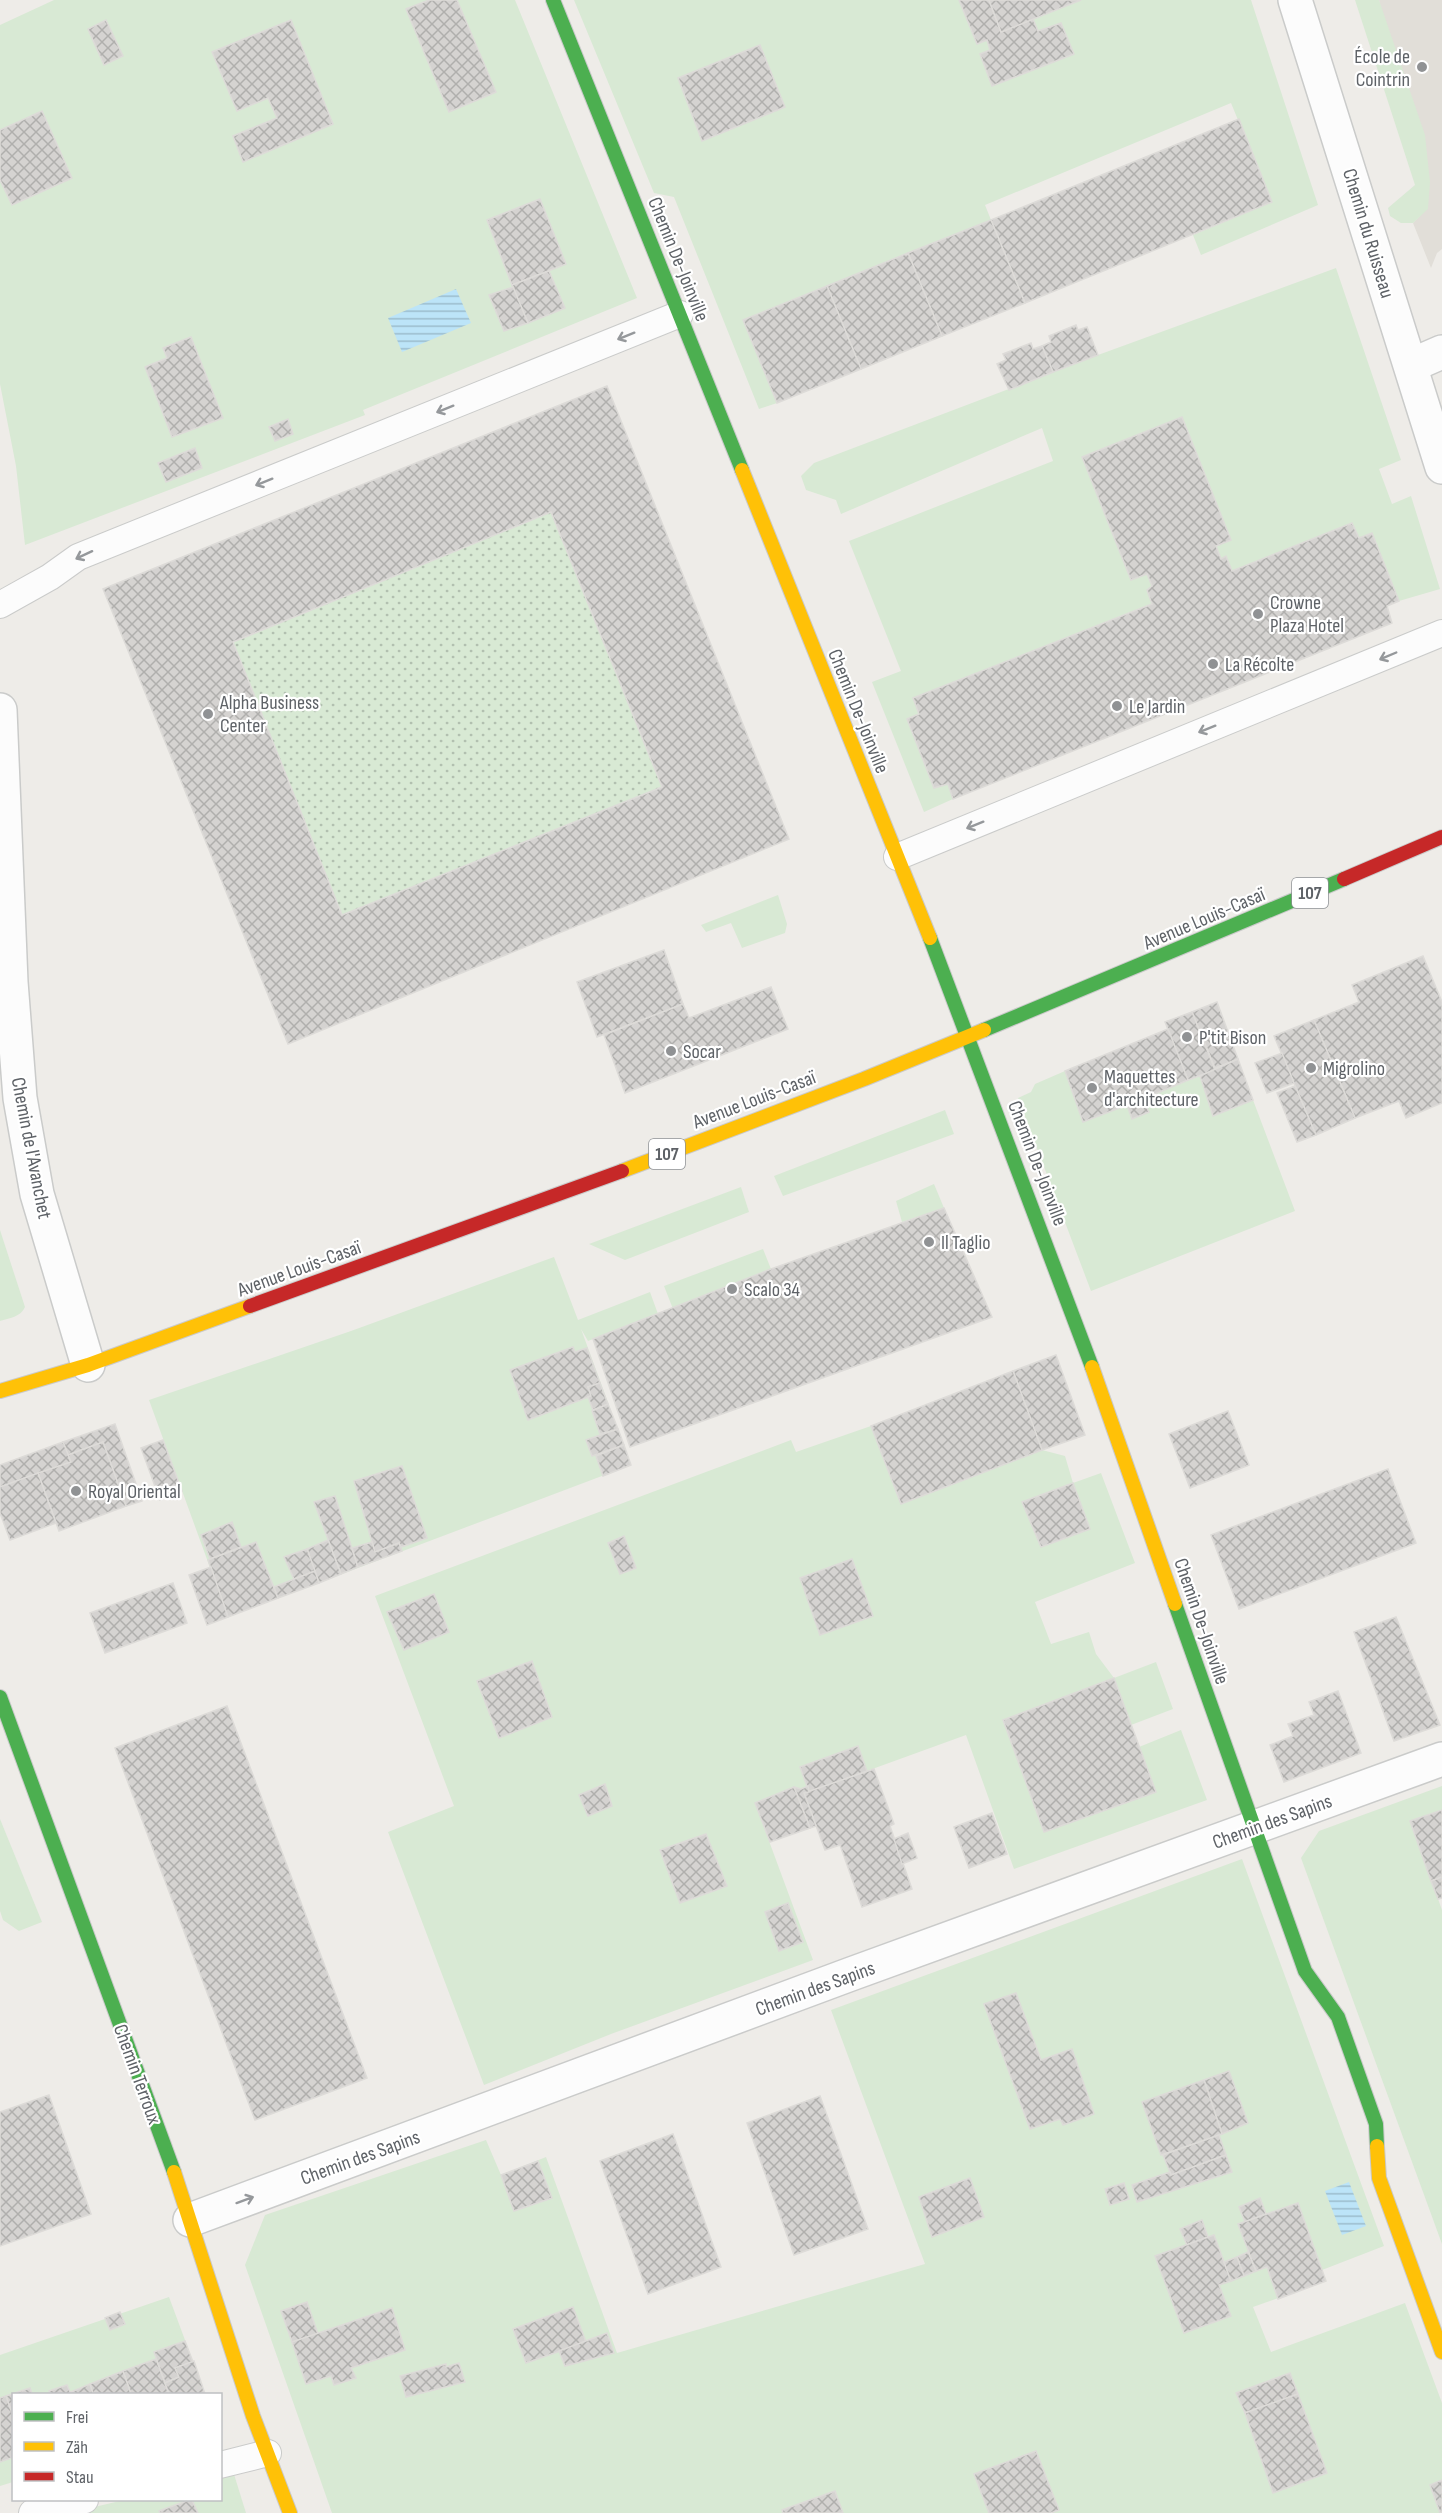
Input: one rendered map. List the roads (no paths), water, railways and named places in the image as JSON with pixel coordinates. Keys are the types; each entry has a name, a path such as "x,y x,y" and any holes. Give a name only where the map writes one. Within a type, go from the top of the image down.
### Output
{"street":[{"name":"Chemin De-Joinville","path":"554,0 968,1036 1074,1315 1305,1971 1338,2017 1376,2124 1379,2178 1442,2352"},
{"name":"Chemin du Ruisseau","path":"1295,0 1412,365 1442,467"},
{"path":"1412,365 1442,352"},
{"name":"Chemin de l'Avanchet","path":"0,710 11,982 20,1098 37,1194 88,1365"},
{"name":"Avenue Louis-Casaï","path":"0,1391 88,1365 596,1181 864,1079 1099,984 1442,837"},
{"name":"Chemin Terroux","path":"0,1697 168,2154 253,2416 290,2513"},
{"name":"Chemin des Sapins","path":"190,2220 1442,1759"}],"lane":[{"path":"0,606 50,577 78,557 680,314"},
{"path":"897,857 1442,633"},
{"path":"222,2464 268,2453"},
{"path":"32,2513 77,2501"}],"water":[{"path":"456,289 471,323 402,352 388,318"},
{"path":"1349,2182 1366,2226 1342,2235 1325,2191"}],"place":[{"name":"École de Cointrin","path":"1422,67"},
{"name":"Crowne Plaza Hotel","path":"1258,614"},
{"name":"La Récolte","path":"1213,664"},
{"name":"Le Jardin","path":"1117,706"},
{"name":"Alpha Business Center","path":"208,714"},
{"name":"P'tit Bison","path":"1187,1037"},
{"name":"Socar","path":"671,1051"},
{"name":"Migrolino","path":"1311,1068"},
{"name":"Maquettes d'architecture","path":"1092,1088"},
{"name":"Il Taglio","path":"929,1242"},
{"name":"Scalo 34","path":"732,1289"},
{"name":"Royal Oriental","path":"76,1491"}]}
